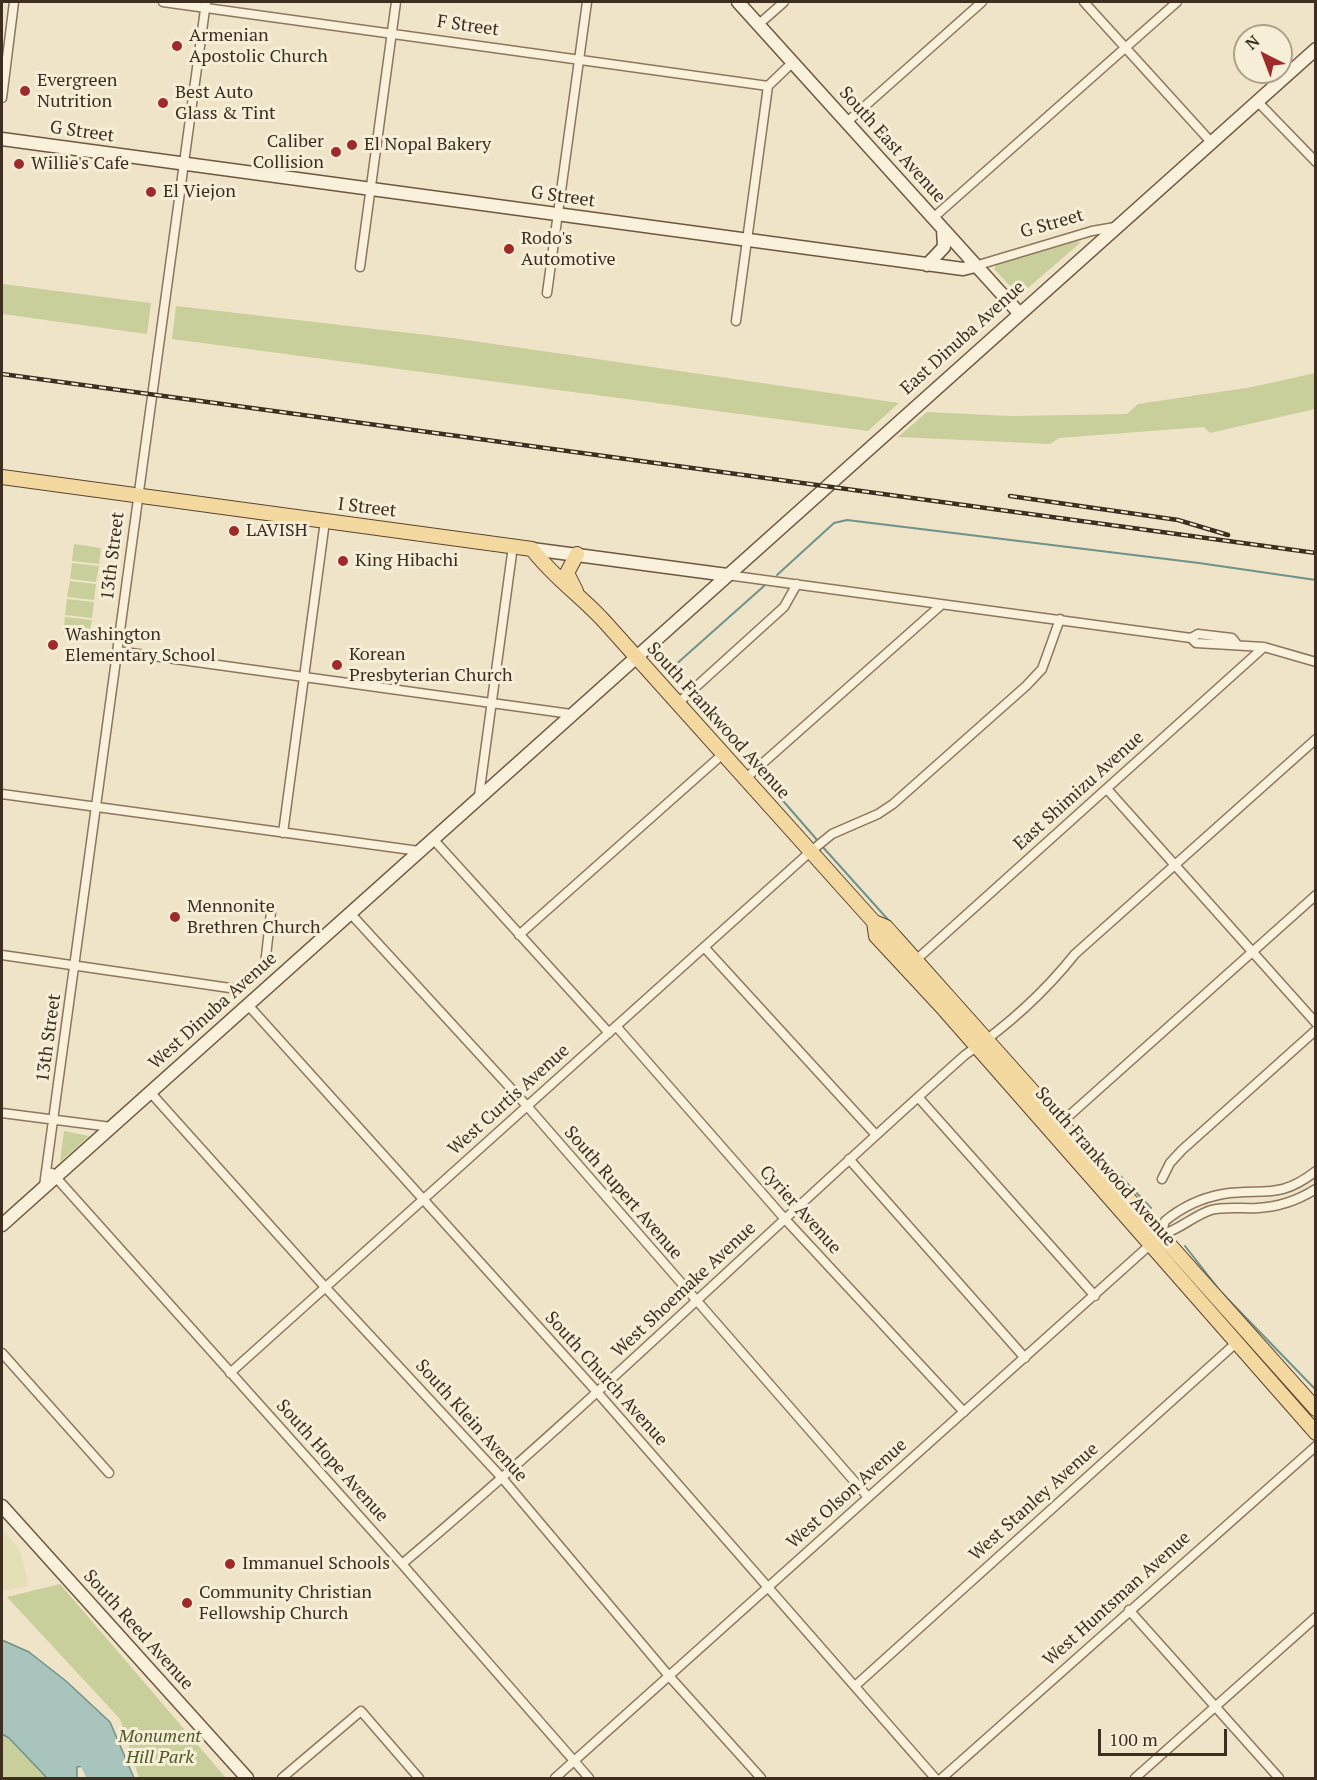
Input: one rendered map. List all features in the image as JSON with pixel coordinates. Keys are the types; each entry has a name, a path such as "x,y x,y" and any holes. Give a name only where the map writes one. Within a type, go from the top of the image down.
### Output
{"main road":[{"name":"I Street","path":"2,477 532,549"},
{"name":"South Frankwood Avenue","path":"532,549 559,581 577,592 636,656 874,922 886,927 916,960 1150,1246 1316,1433"},
{"path":"577,554 567,573 577,592"},
{"name":"South Frankwood Avenue","path":"874,922 876,936 1062,1122 1316,1409"}],"street":[{"path":"2,98 14,2"},
{"name":"F Street","path":"163,2 206,4 392,33 768,86"},
{"path":"360,267 396,2"},
{"path":"547,293 587,2"},
{"name":"South East Avenue","path":"738,2 1019,313"},
{"path":"759,24 784,2"},
{"path":"848,122 982,2"},
{"path":"1084,2 1211,142"},
{"path":"933,218 1177,2"},
{"name":"13th Street","path":"51,1173 54,1120 137,495 206,4"},
{"name":"East Dinuba Avenue","path":"636,656 1115,226 1316,49"},
{"path":"736,321 768,86 793,62"},
{"path":"1257,101 1316,162"},
{"name":"G Street","path":"2,139 963,269 1115,226"},
{"path":"927,265 944,247 943,229"},
{"path":"283,833 325,521"},
{"path":"479,796 513,546"},
{"name":"I Street","path":"532,549 727,575"},
{"path":"727,575 940,606 1060,619 1191,638 1196,643 1230,647 1236,644 1264,647 1316,662"},
{"path":"677,704 784,607 797,584"},
{"path":"746,778 940,606"},
{"name":"West Curtis Avenue","path":"230,1373 810,852 832,834 879,813 893,804 1026,687 1042,669 1060,619"},
{"name":"East Shimizu Avenue","path":"916,960 1264,647"},
{"path":"117,651 572,714"},
{"name":"West Dinuba Avenue","path":"2,1225 44,1186 51,1173 111,1127 636,656"},
{"name":"West Shoemake Avenue","path":"402,1564 503,1479 696,1303 784,1218 918,1097 1052,983 1075,954 1316,739"},
{"path":"519,934 724,753"},
{"path":"1107,789 1316,1023"},
{"path":"2,794 419,851"},
{"name":"Cyrier Avenue","path":"433,838 519,934 612,1030 964,1412"},
{"path":"1062,1122 1316,895"},
{"path":"2,955 233,989 240,987 262,968 265,962 271,912"},
{"name":"South Rupert Avenue","path":"350,913 527,1106 696,1303 868,1497"},
{"path":"704,947 876,1135"},
{"name":"South Church Avenue","path":"248,1005 597,1392 935,1779"},
{"path":"1162,1179 1170,1163 1182,1150 1316,1030"},
{"name":"South Klein Avenue","path":"150,1092 325,1287 503,1479 669,1676 762,1779"},
{"path":"918,1097 1095,1296"},
{"path":"2,1113 111,1127"},
{"path":"849,1159 1025,1358"},
{"path":"1316,1171 1290,1188 1275,1192 1225,1194 1193,1203 1164,1221 1161,1235 1172,1232 1189,1219 1213,1209 1275,1207 1288,1204 1316,1189"},
{"name":"South Hope Avenue","path":"51,1173 402,1564 589,1779"},
{"name":"West Olson Avenue","path":"555,1779 1161,1235"},
{"name":"West Stanley Avenue","path":"855,1686 1236,1343"},
{"path":"2,1353 109,1473"},
{"name":"West Huntsman Avenue","path":"942,1779 1129,1610 1316,1446"},
{"name":"South Reed Avenue","path":"2,1506 247,1779"},
{"path":"1129,1610 1279,1779"},
{"path":"1135,1779 1316,1617"},
{"path":"282,1779 361,1711 419,1779"}],"shaded area":[{"path":"2,1529 20,1550 29,1586 2,1591"}],"green space":[{"path":"1078,241 1080,243 1021,294 1015,291 994,269 997,264"},
{"path":"2,284 151,303 147,334 2,314"},
{"path":"176,306 453,338 899,403 868,431 172,339"},
{"path":"1315,373 1315,409 1210,433 1204,427 1059,438 1050,444 898,437 927,412 1011,416 1127,414 1138,404 1252,387"},
{"path":"74,544 101,548 99,564 72,561"},
{"path":"72,563 99,566 96,582 70,579"},
{"path":"70,581 96,584 94,600 67,597"},
{"path":"67,599 94,602 92,618 65,615"},
{"path":"65,617 92,620 89,636 63,633"},
{"path":"64,1131 89,1136 60,1162"},
{"name":"Monument Hill Park","path":"60,1584 226,1778 139,1778 120,1719 7,1597"},
{"path":"2,1734 19,1746 47,1778 2,1778"}],"water":[{"path":"2,1640 29,1652 66,1681 110,1722 134,1778 97,1778 85,1766 77,1767 77,1778 47,1778 9,1738 2,1734"}],"waterway":[{"path":"777,575 834,523 847,520 1199,563 1316,580"},
{"path":"672,674 673,667 764,586"},
{"path":"704,710 818,841"},
{"path":"821,845 892,924"},
{"path":"900,932 952,991"},
{"path":"1081,1135 1151,1208"},
{"path":"1185,1246 1221,1292 1316,1390"},
{"path":"83,1754 95,1778"}],"railway":[{"path":"2,374 1316,553"},
{"path":"1010,496 1178,520 1228,535"}],"place":[{"name":"Armenian Apostolic Church","path":"177,46"},
{"name":"Evergreen Nutrition","path":"25,91"},
{"name":"Best Auto Glass & Tint","path":"163,103"},
{"name":"El Nopal Bakery","path":"352,145"},
{"name":"Caliber Collision","path":"336,152"},
{"name":"Willie's Cafe","path":"19,164"},
{"name":"El Viejon","path":"151,192"},
{"name":"Rodo's Automotive","path":"509,249"},
{"name":"LAVISH","path":"234,531"},
{"name":"King Hibachi","path":"343,561"},
{"name":"Washington Elementary School","path":"53,645"},
{"name":"Korean Presbyterian Church","path":"337,665"},
{"name":"Mennonite Brethren Church","path":"175,917"},
{"name":"Immanuel Schools","path":"230,1564"},
{"name":"Community Christian Fellowship Church","path":"187,1603"}]}
